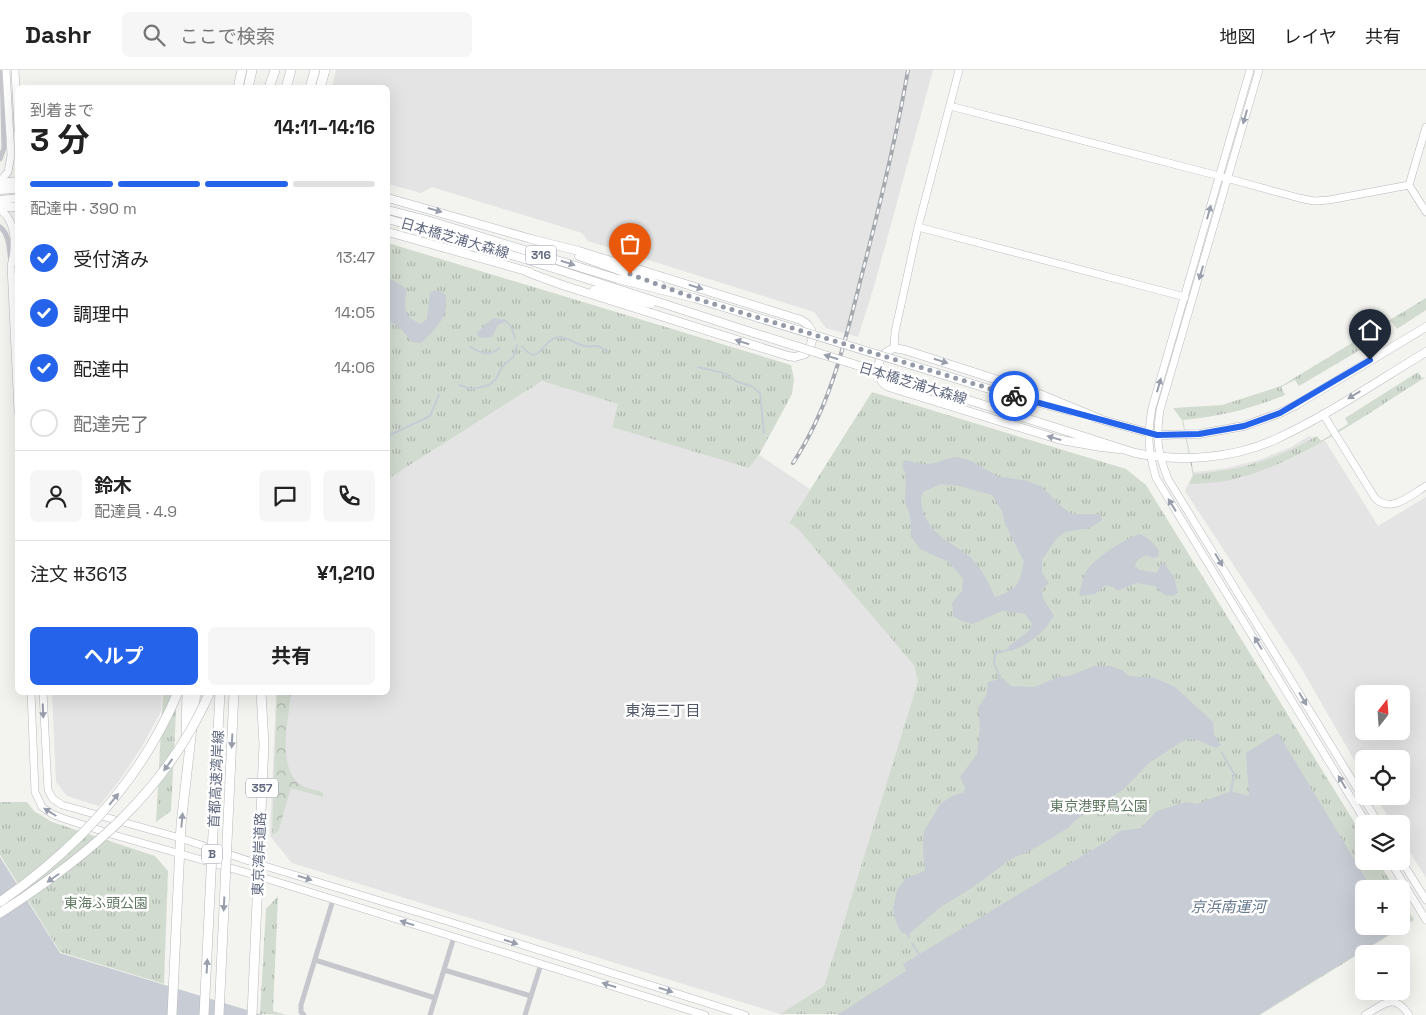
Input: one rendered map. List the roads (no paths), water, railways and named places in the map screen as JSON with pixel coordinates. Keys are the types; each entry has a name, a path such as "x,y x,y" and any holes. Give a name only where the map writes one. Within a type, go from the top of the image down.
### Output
{"highway":[{"path":"239,85 242,70"},
{"path":"249,85 252,70"},
{"path":"271,85 275,70"},
{"path":"289,85 292,70"},
{"path":"311,85 314,70"},
{"path":"321,85 325,70"},
{"path":"0,902 56,860 112,802 151,747 177,695"},
{"path":"172,1015 187,695"},
{"path":"184,787 196,695"},
{"path":"0,914 63,871 102,839 127,814 147,792 171,760 190,731 208,695"},
{"name":"首都高速湾岸線","path":"204,1015 220,695"},
{"name":"首都高速湾岸線","path":"220,1015 234,695"},
{"name":"東京湾岸道路","path":"252,1015 264,744 263,695"}],"main road":[{"path":"0,182 15,181"},
{"path":"0,190 15,189"},
{"path":"0,200 15,198"},
{"name":"316","path":"390,199 531,239 694,298"},
{"path":"0,208 15,207"},
{"name":"日本橋芝浦大森線","path":"390,211 427,220 618,279 694,298 999,392 1157,435 1199,434 1223,431 1244,426 1280,413 1426,327"},
{"name":"日本橋芝浦大森線","path":"390,220 537,262 690,313 1119,448 1159,458 1198,458 1222,455 1273,441 1323,414 1426,352"},
{"name":"316","path":"390,233 601,292 690,313"},
{"path":"527,272 565,286 788,356 795,357 805,354 811,344 812,331 801,320 585,252 531,239"},
{"path":"1100,419 1032,391 906,350 894,348 883,354 878,368 881,382 889,387 1061,440 1119,448"}],"street":[{"path":"0,159 4,148 2,70"},
{"path":"0,182 8,172 11,155 6,70"},
{"path":"15,70 16,85"},
{"path":"894,348 895,332 918,227 960,70"},
{"path":"1250,70 1152,408 1148,433 1150,456 1156,478 1362,815"},
{"path":"1259,70 1160,410 1157,435 1159,458 1168,479 1373,815"},
{"path":"950,106 1314,201 1336,199 1409,185"},
{"path":"1426,127 1409,185 1426,212"},
{"path":"0,208 7,216 13,230 14,255 12,266"},
{"path":"918,227 1185,297"},
{"path":"0,228 5,231 7,236 12,266 15,338"},
{"path":"1323,414 1374,498 1379,503 1396,504 1426,486"},
{"path":"31,695 35,792 42,806 52,814 705,1015"},
{"path":"42,695 48,790 53,799 62,805 180,838 745,1015"},
{"path":"1395,870 1426,920"},
{"path":"1407,870 1426,900"},
{"path":"304,1015 301,1012 301,1005 333,900"},
{"path":"430,1015 454,937"},
{"path":"315,960 435,998"},
{"path":"525,1015 541,964"},
{"path":"444,970 531,996"},
{"path":"1365,1015 1388,1002 1395,1001 1400,1004 1408,1015"}],"water":[{"path":"390,278 407,289 405,306 407,314 410,318 421,324 427,319 430,293 435,290 445,294 446,308 444,315 432,333 421,343 412,342 401,329 391,322"},
{"path":"493,318 504,320 505,322 498,325 492,337 480,338 477,334 478,332"},
{"path":"957,457 971,461 997,476 1028,481 1042,487 1072,514 1100,514 1102,520 1090,528 1065,532 1056,539 1042,560 1042,573 1049,583 1042,589 1043,598 1054,616 1036,637 1011,651 1008,647 1030,630 1032,624 1025,614 1002,611 973,624 953,616 952,603 962,591 963,579 949,562 920,549 911,537 909,512 905,503 906,473 902,467 904,460 929,464","holes":["941,484 959,486 992,495 1002,511 1005,524 1024,562 1019,581 1009,592 995,597 978,565 936,532 926,519 921,503 923,492"]},
{"path":"1139,534 1155,545 1159,551 1158,557 1153,558 1146,555 1138,560 1134,566 1140,570 1157,573 1160,565 1164,563 1174,577 1178,593 1172,596 1165,595 1155,586 1136,583 1117,591 1113,587 1106,585 1095,594 1079,596 1085,573 1089,567 1109,550"},
{"path":"1094,666 1110,666 1122,670 1129,676 1155,678 1175,687 1213,722 1214,735 1221,745 1216,748 1197,740 1188,739 1178,744 1149,763 1124,789 1077,819 1068,828 1037,847 1013,858 970,889 939,908 908,935 901,932 893,909 897,890 906,878 925,871 924,831 941,803 964,792 965,787 960,777 977,754 980,727 978,707 986,696 988,682 1003,678 1011,686 1035,687 1058,677 1069,676"},
{"name":"京浜南運河","path":"1278,733 1355,861 1355,870 1361,870 1367,880 1355,880 1355,935 1388,935 1372,945 1355,945 1355,955 1258,1015 837,1015 906,971 903,964 1107,841 1120,831 1141,828 1157,811 1186,802 1197,804 1231,791 1249,796 1246,753"},
{"path":"0,857 60,953 263,1015 0,1015"}],"waterway":[{"path":"504,320 512,328 515,339"},
{"path":"522,346 532,355 540,352 551,340 559,337 581,345 597,346 607,351"},
{"path":"459,385 472,389 489,385 496,379 502,367 513,357 517,345"},
{"path":"470,347 485,353 496,351 499,348"},
{"path":"698,367 723,373 738,382 751,386 760,393 764,433"},
{"path":"390,435 430,416 439,395"},
{"path":"1000,678 994,663 995,654 1010,649"},
{"path":"1222,753 1234,774 1231,791"},
{"path":"912,943 919,954"}],"railway":[{"path":"793,463 817,419 835,374 887,174 908,70"}],"district":[{"name":"東海三丁目","path":"663,711"}],"park label":[{"name":"東京港野鳥公園","path":"1099,806"},
{"name":"東海ふ頭公園","path":"106,903"}]}
